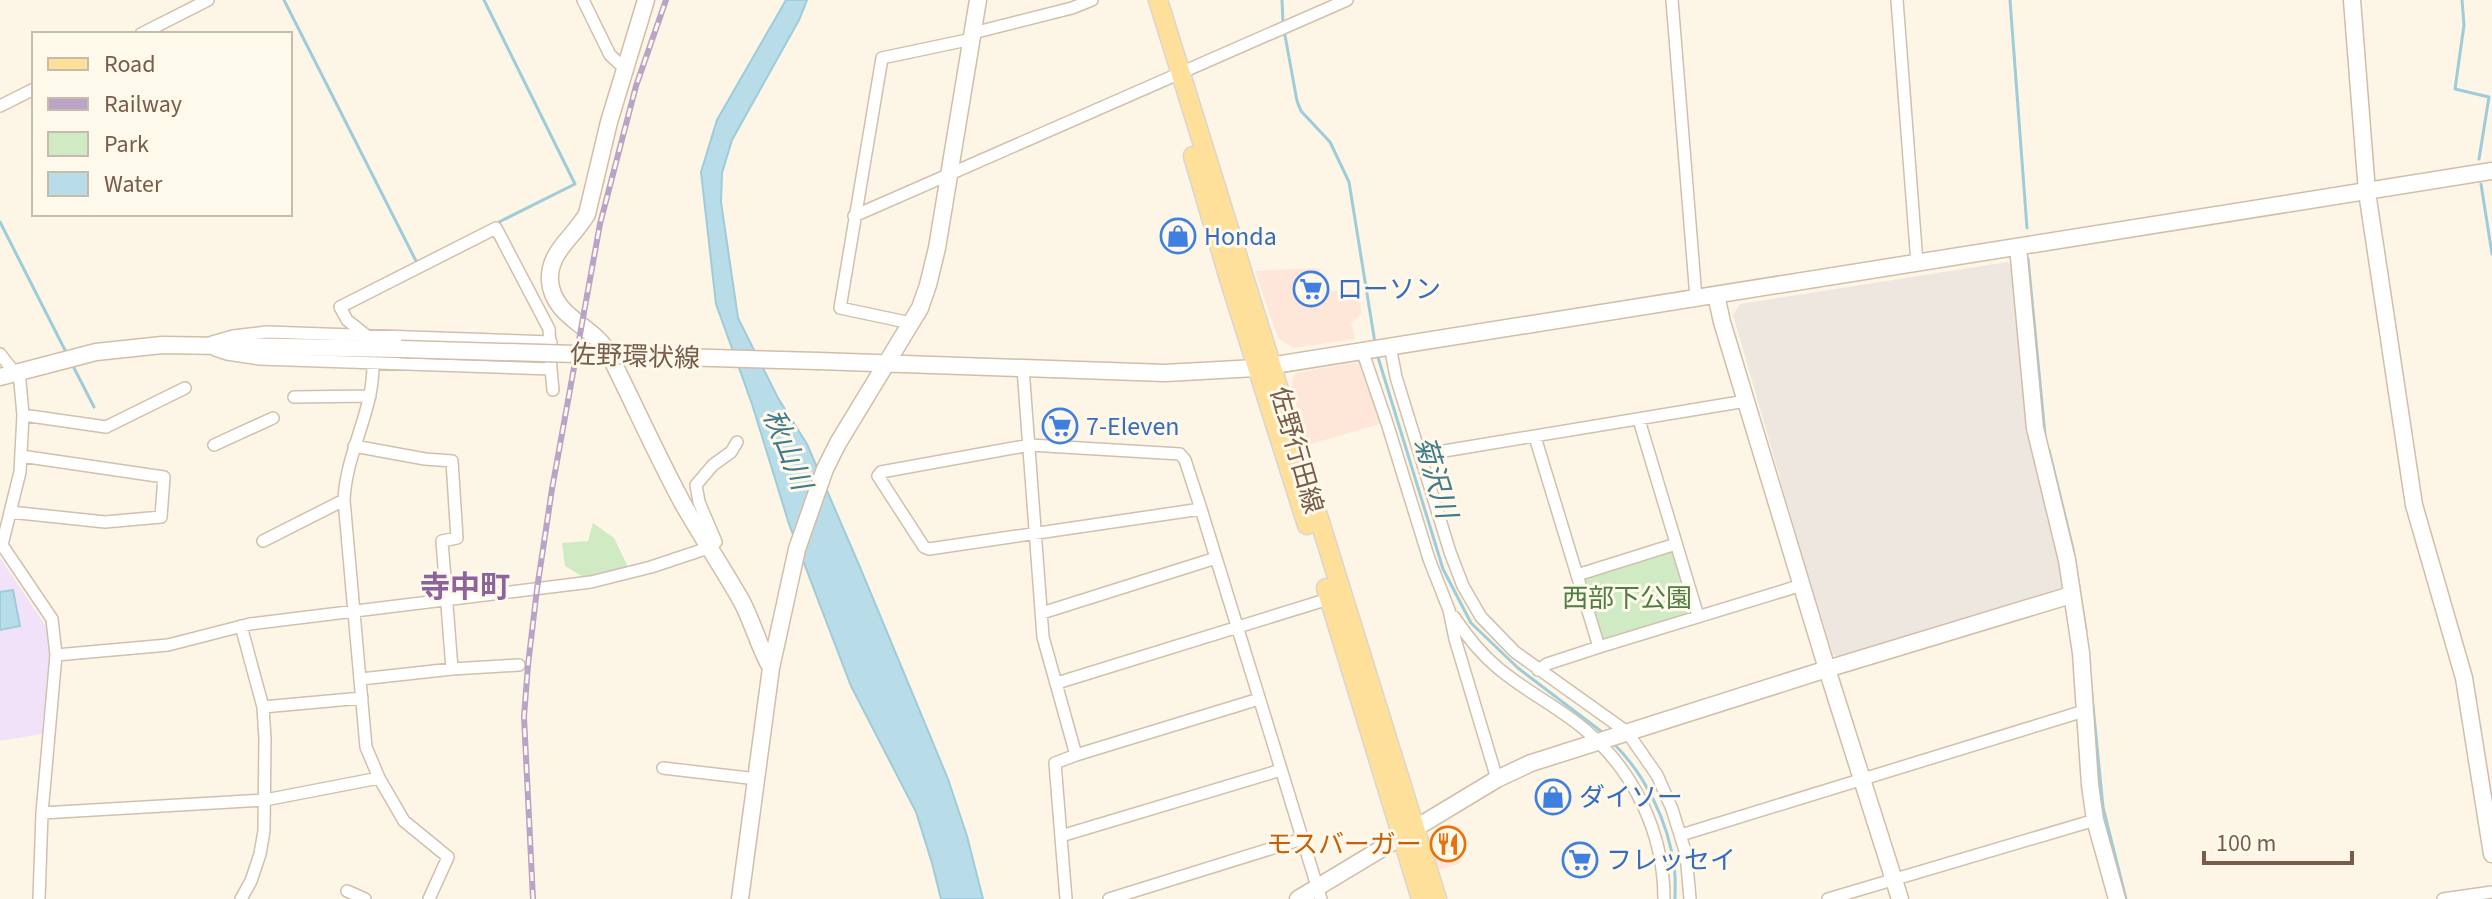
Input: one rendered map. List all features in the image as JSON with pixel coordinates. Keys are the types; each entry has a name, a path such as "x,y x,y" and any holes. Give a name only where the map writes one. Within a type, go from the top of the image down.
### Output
{"main road":[{"name":"佐野行田線","path":"1147,0 1176,76"},
{"name":"佐野行田線","path":"1158,0 1176,76 1408,832 1421,899"},
{"name":"佐野行田線","path":"1408,832 1437,899"}],"street":[{"path":"145,32 208,0"},
{"path":"583,0 610,55 624,68"},
{"path":"646,0 624,68 587,214 552,261 550,283 554,298 573,319 603,343 669,477 740,600 771,668"},
{"path":"740,899 771,668 790,575 825,469 925,296 932,273 978,0"},
{"path":"911,323 840,308 882,58 972,36 1092,0"},
{"path":"854,216 1347,0"},
{"path":"1672,0 1696,298"},
{"path":"1897,0 1917,263"},
{"path":"2352,0 2367,192 2414,505 2464,678 2492,854"},
{"path":"0,106 32,90"},
{"name":"佐野環状線","path":"11,373 96,352 162,345 204,345 1197,373 1264,366 2492,171"},
{"path":"367,336 347,320 340,307 496,228 549,329 553,390"},
{"path":"2018,247 2035,428 2067,560 2081,653 2095,820 2117,899"},
{"path":"1716,295 1827,669 1900,899"},
{"path":"538,306 554,298"},
{"path":"204,345 254,332 551,342"},
{"path":"204,345 227,354 260,359 551,369"},
{"path":"1376,348 1396,377 1450,552 1473,605 1502,640 1624,733 1657,775 1681,835 1690,899"},
{"path":"1376,348 1387,423 1429,559 1449,610 1497,779"},
{"path":"0,354 11,373 23,415 20,472 1,545 52,619 56,655 42,813 39,899"},
{"path":"373,363 370,396 344,483 352,611 366,747 379,778 404,821 448,857 429,899"},
{"path":"1023,368 1043,637 1076,755"},
{"path":"23,415 106,427 185,388"},
{"path":"294,397 370,396"},
{"path":"1420,455 1746,401"},
{"path":"214,445 273,418"},
{"path":"1639,420 1698,616"},
{"path":"1535,437 1599,647"},
{"path":"56,655 168,645 241,626 591,582 651,567 708,548 716,542 699,502 696,485 713,465 731,452 737,442"},
{"path":"1201,509 929,549 924,547 878,476 881,472 1030,445 1180,454 1185,460 1201,509 1319,893"},
{"path":"354,446 452,461 457,538 442,541 452,669"},
{"path":"10,512 105,522 161,517 164,477 21,456"},
{"path":"263,541 344,500"},
{"path":"1577,575 1676,544"},
{"path":"1042,613 1216,558"},
{"path":"1538,670 1547,664 1599,647 1802,585"},
{"path":"1298,899 1319,893 1408,832 1497,779 1531,763 2071,595"},
{"path":"1057,683 1336,597"},
{"path":"1449,610 1498,668 1599,741 1633,784 1658,843 1664,899"},
{"path":"241,626 263,707 265,800 260,854 241,899"},
{"path":"361,679 519,665"},
{"path":"263,707 362,698"},
{"path":"1066,899 1055,763 1259,699"},
{"path":"1681,835 2084,711"},
{"path":"663,768 757,779"},
{"path":"1061,836 1281,770"},
{"path":"42,813 265,800 379,778"},
{"path":"1828,899 2095,820"},
{"path":"1109,899 1302,839"},
{"path":"347,891 365,899"},
{"path":"2443,899 2492,892"}],"shaded area":[{"path":"2008,262 2014,267 2031,446 2065,585 2060,591 1840,659 1833,654 1733,315 1740,304"},
{"path":"1319,268 1324,291 1360,291 1361,314 1351,323 1355,339 1293,348 1278,338 1255,271"},
{"path":"1358,362 1365,367 1383,423 1307,445 1292,388 1293,378 1297,373"},
{"path":"0,558 47,628 50,655 42,734 0,741"},
{"path":"1450,823 1461,863 1439,870 1432,843 1438,831"}],"green space":[{"path":"593,523 614,538 629,569 588,580 565,566 562,543 588,541"},
{"name":"西部下公園","path":"1669,549 1674,551 1691,608 1687,614 1608,640 1601,637 1584,580 1586,575"}],"water":[{"name":"秋山川","path":"786,0 807,0 732,140 722,173 721,202 738,318 778,398 807,444 862,572 948,779 983,899 941,899 916,812 851,686 789,524 752,404 716,304 701,172 717,120"},
{"path":"13,590 20,626 0,630 0,592"}],"waterway":[{"path":"284,0 416,261"},
{"path":"484,0 575,184 499,222 500,225"},
{"name":"菊沢川","path":"1282,0 1283,23"},
{"path":"2010,0 2027,228"},
{"path":"2462,0 2464,25 2455,89 2489,97 2479,159"},
{"name":"菊沢川","path":"1284,30 1301,111 1330,142 1349,182 1375,343"},
{"path":"2481,184 2492,254"},
{"path":"0,222 67,354"},
{"path":"2028,259 2045,435"},
{"name":"菊沢川","path":"1377,354 1443,569 1471,623 1518,668 1602,732"},
{"path":"72,364 94,407"},
{"path":"2049,450 2073,549 2086,631"},
{"path":"2091,686 2103,807 2126,899"},
{"name":"菊沢川","path":"1613,743 1645,784 1661,817 1671,850 1675,899"}],"railway":[{"path":"533,899 524,717 537,589 600,224 636,86 666,0"}],"place":[{"name":"Honda","path":"1178,236"},
{"name":"ローソン","path":"1311,289"},
{"name":"7-Eleven","path":"1060,426"},
{"name":"ダイソー","path":"1553,797"},
{"name":"モスバーガー","path":"1448,844"},
{"name":"フレッセイ","path":"1580,860"}],"district":[{"name":"寺中町","path":"465,587"}]}
